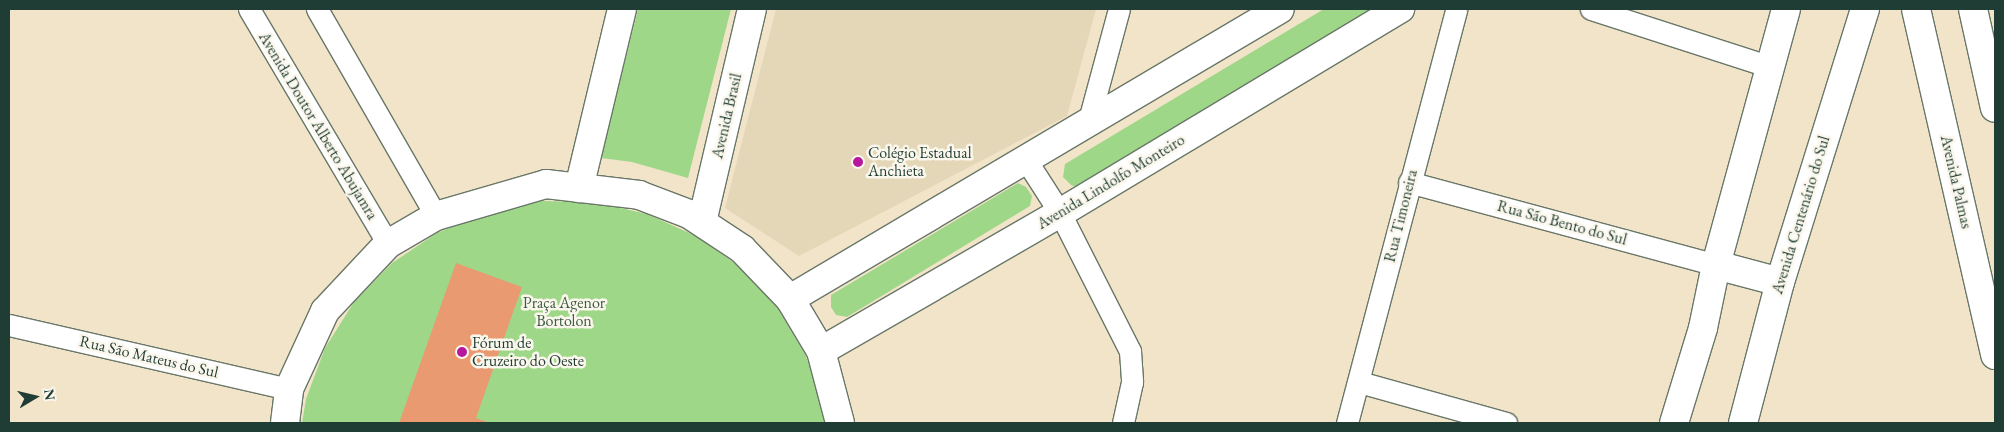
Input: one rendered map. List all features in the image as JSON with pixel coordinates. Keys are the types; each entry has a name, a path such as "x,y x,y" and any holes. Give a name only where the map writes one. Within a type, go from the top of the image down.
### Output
{"street":[{"name":"Avenida Doutor Alberto Abujamra","path":"249,9 388,244"},
{"path":"317,9 436,216"},
{"path":"579,188 622,9"},
{"name":"Avenida Brasil","path":"702,222 752,9"},
{"path":"1089,120 1119,9"},
{"path":"790,299 1026,160 1089,120 1280,9"},
{"name":"Avenida Lindolfo Monteiro","path":"821,351 1060,213 1400,9"},
{"name":"Rua Timoneira","path":"1347,423 1456,9"},
{"path":"1591,9 1771,67"},
{"path":"1674,423 1703,328 1716,265 1786,9"},
{"name":"Avenida Centenário do Sul","path":"1743,423 1780,282 1865,9"},
{"name":"Avenida Palmas","path":"1916,9 1995,355"},
{"path":"1974,9 1995,108"},
{"path":"1026,160 1060,213 1130,350 1132,382 1123,423"},
{"name":"Rua São Bento do Sul","path":"1409,182 1716,265"},
{"path":"285,423 289,389 325,311 388,244 436,216 546,184 639,195 702,222 742,249 790,299 821,351 840,423"},
{"path":"1716,265 1780,282"},
{"name":"Rua São Mateus do Sul","path":"9,325 289,389"},
{"path":"1359,382 1506,423"}],"shaded area":[{"name":"Colégio Estadual Anchieta","path":"776,9 1096,9 1067,116 799,256 725,208"}],"green space":[{"path":"638,9 731,9 688,178 632,162 601,158"},
{"path":"1324,9 1377,9 1080,188 1071,185 1063,177 1065,164"},
{"path":"1018,183 1026,187 1032,196 1030,206 847,317 836,315 831,307 831,295"},
{"name":"Praça Agenor Bortolon","path":"540,201 594,202 647,214 696,236 740,267 777,307 805,354 824,405 827,423 302,423 306,399 325,348 354,302 392,263 437,233 487,212"}],"building":[{"name":"Fórum de Cruzeiro do Oeste","path":"456,263 522,287 476,418 490,423 399,423"}],"place":[{"name":"Colégio Estadual Anchieta","path":"858,162"},
{"name":"Fórum de Cruzeiro do Oeste","path":"462,352"}]}
